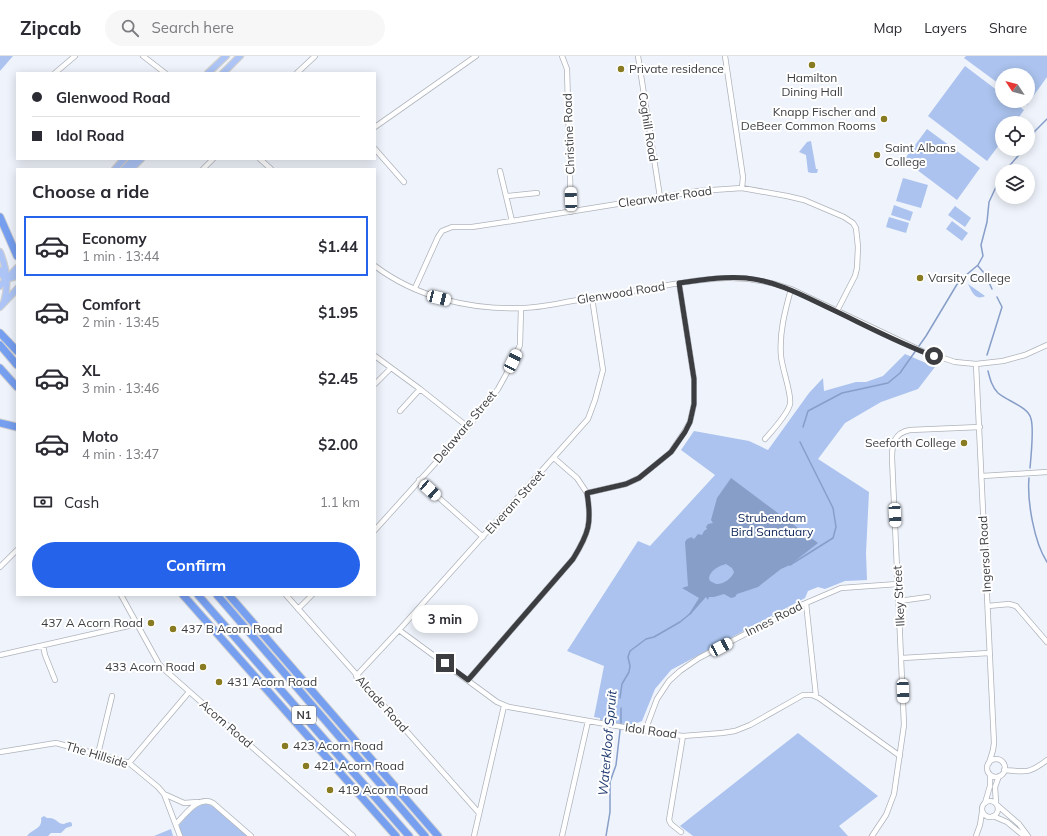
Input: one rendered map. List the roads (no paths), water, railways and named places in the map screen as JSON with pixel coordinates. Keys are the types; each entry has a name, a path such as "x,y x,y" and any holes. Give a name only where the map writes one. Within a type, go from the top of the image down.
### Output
{"highway":[{"path":"0,217 16,254"},
{"path":"0,334 16,350"},
{"path":"0,344 16,357"},
{"path":"0,344 16,364"},
{"path":"0,368 16,387"},
{"path":"0,422 16,427"},
{"path":"184,596 396,836"},
{"name":"N1","path":"199,596 409,836"},
{"name":"N1","path":"218,596 425,836"},
{"path":"230,596 437,835"}],"main road":[{"path":"209,72 226,56"},
{"path":"224,72 240,56"},
{"path":"116,168 123,160"},
{"path":"125,168 133,160"},
{"path":"132,168 140,160"},
{"path":"0,252 8,289 2,304"},
{"path":"0,270 7,280"},
{"path":"0,286 15,274"},
{"path":"2,304 16,290"}],"street":[{"path":"62,66 69,56"},
{"path":"56,72 75,56"},
{"path":"143,56 164,72"},
{"path":"148,56 153,63"},
{"path":"299,72 315,56"},
{"path":"376,126 476,56"},
{"name":"Christine Road","path":"562,56 567,69 571,212"},
{"name":"Coghill Road","path":"638,56 660,197"},
{"path":"725,56 743,177 742,188"},
{"path":"376,150 404,182"},
{"path":"204,168 212,160"},
{"path":"261,160 270,168"},
{"path":"500,171 512,221"},
{"name":"Clearwater Road","path":"414,288 438,237 442,231 452,227 472,227 698,191 742,188 804,200 844,217 854,224 857,231 858,265 837,311"},
{"path":"507,196 537,193"},
{"name":"Glenwood Road","path":"376,267 414,288 439,298 468,305 522,308 679,283 719,278 746,278 791,289 913,347 955,362 976,364 1015,358 1036,351 1047,345"},
{"path":"587,493 626,484 639,478 671,452 690,422 694,404 694,379 679,283"},
{"path":"765,439 790,405 790,395 783,370 781,333 791,289"},
{"name":"Elveram Street","path":"356,676 400,630 588,419 593,409 603,367 592,298"},
{"name":"Delaware Street","path":"376,529 468,427 491,399 518,352 520,345 522,308"},
{"path":"376,357 468,427"},
{"name":"Ingersol Road","path":"976,364 994,743 987,768 990,775 990,786 985,803 982,807 980,825 976,836"},
{"path":"376,383 391,368"},
{"path":"400,411 420,389"},
{"name":"Ilkey Street","path":"872,836 883,819 892,800 900,756 904,720 892,458 894,440 901,433 910,430 980,427"},
{"path":"468,680 573,559 588,529 590,512 587,493 577,478 554,458"},
{"path":"982,476 1047,472"},
{"path":"419,480 482,537"},
{"path":"0,567 16,551"},
{"name":"Innes Road","path":"645,731 657,699 669,681 680,671 709,653 806,603 844,587 898,584"},
{"name":"Acorn Road","path":"122,596 161,666 353,836"},
{"name":"Alcade Road","path":"287,596 356,676 479,813"},
{"path":"298,609 311,596"},
{"path":"899,601 928,597"},
{"path":"806,603 816,696 900,756"},
{"path":"988,606 1009,604 1016,606 1047,642"},
{"path":"0,655 137,624"},
{"name":"Idol Road","path":"400,630 504,706 666,735 683,736 722,734 735,731 750,725 803,695 810,694 816,696"},
{"path":"43,646 55,680"},
{"path":"902,658 989,653"},
{"path":"129,763 189,692"},
{"path":"98,754 112,696"},
{"path":"474,836 504,706"},
{"path":"562,836 588,721"},
{"path":"681,832 671,824 669,820 683,736"},
{"name":"The Hillside","path":"0,752 56,743 129,763 158,787 164,794 180,836"},
{"name":"Ingersol Road","path":"994,743 999,760 1003,764 1004,770"},
{"path":"989,763 994,760 999,760"},
{"path":"991,816 996,814 998,810 996,804 995,786 999,776 1004,770 1034,770 1047,760"},
{"path":"990,775 993,777 999,776"},
{"path":"164,794 184,803 206,801 213,804 251,836"},
{"path":"985,803 992,801 996,804 1019,824 1028,836"},
{"path":"176,824 199,802"},
{"path":"982,812 1007,822 1024,836"},
{"name":"Ingersol Road","path":"980,825 991,816"}],"waterway":[{"name":"Waterkloof Spruit","path":"1035,131 1047,119"},
{"name":"Waterkloof Spruit","path":"1011,164 1018,156"},
{"name":"Waterkloof Spruit","path":"803,427 808,411 842,393 888,383 900,373 926,336 959,281 978,265 983,256 981,245 987,222 989,202 995,189"},
{"path":"978,266 985,274 992,289"},
{"path":"987,355 1002,307 997,297"},
{"path":"988,371 990,380 996,391 1026,411 1031,419 1032,443 1030,468"},
{"name":"Waterkloof Spruit","path":"790,565 833,538 836,527 833,508 800,442"},
{"path":"1029,478 1029,498 1032,521 1038,544 1047,562"},
{"name":"Waterkloof Spruit","path":"620,698 622,684 629,672 630,666 628,657 630,651 646,639 654,637 680,622 691,613"},
{"name":"Waterkloof Spruit","path":"606,836 610,812 610,782 616,765 621,722 621,708"}],"place":[{"name":"Hamilton Dining Hall","path":"812,65"},
{"name":"Private residence","path":"621,69"},
{"name":"Knapp Fischer and DeBeer Common Rooms","path":"884,119"},
{"name":"Saint Albans College","path":"877,155"},
{"name":"Varsity College","path":"920,278"},
{"name":"Seeforth College","path":"964,443"},
{"name":"437 A Acorn Road","path":"151,623"},
{"name":"437 B Acorn Road","path":"173,629"},
{"name":"433 Acorn Road","path":"203,667"},
{"name":"431 Acorn Road","path":"219,682"},
{"name":"423 Acorn Road","path":"285,746"},
{"name":"421 Acorn Road","path":"306,766"},
{"name":"419 Acorn Road","path":"330,790"}],"park label":[{"name":"Strubendam Bird Sanctuary","path":"772,525"}]}
